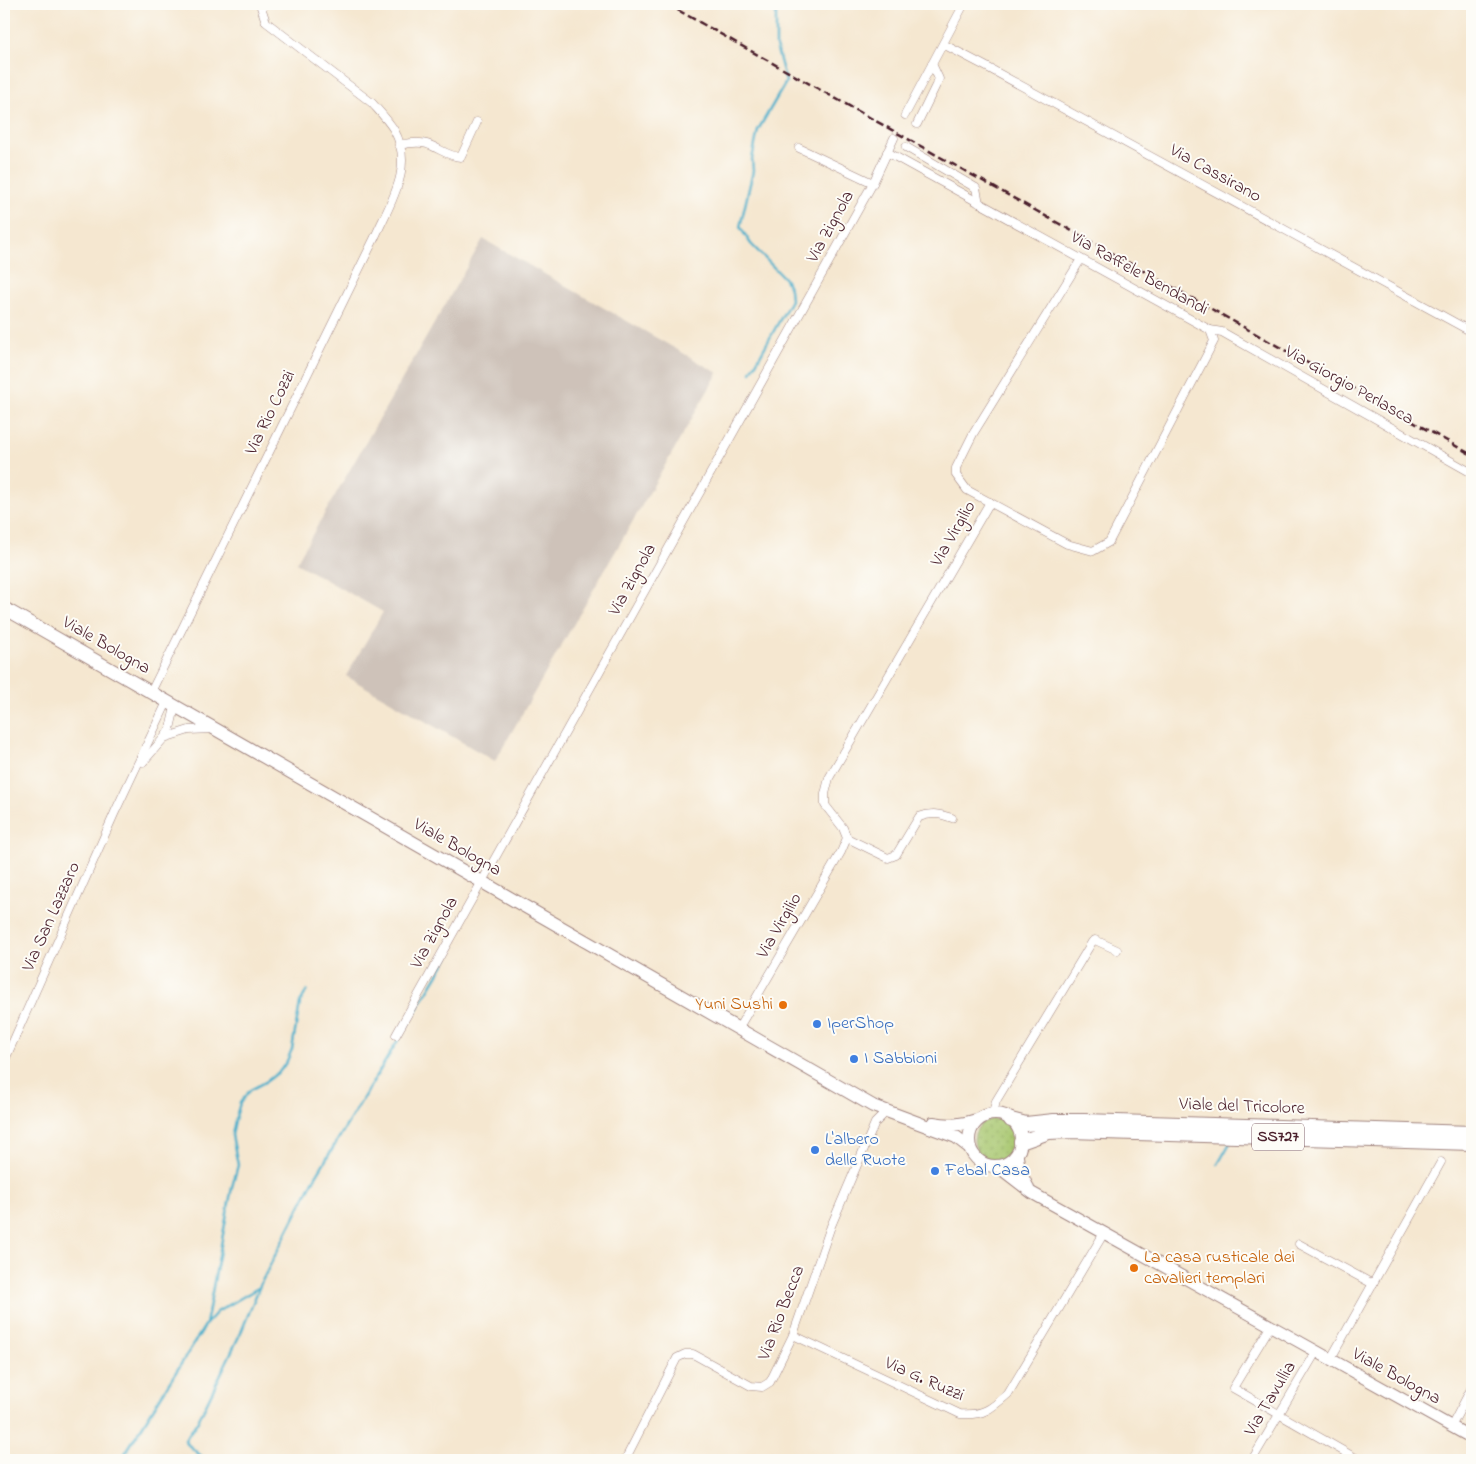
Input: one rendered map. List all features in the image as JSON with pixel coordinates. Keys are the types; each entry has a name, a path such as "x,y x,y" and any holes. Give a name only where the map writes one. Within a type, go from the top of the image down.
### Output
{"highway":[{"name":"Viale del Tricolore","path":"1012,1120 1026,1124 1054,1121 1084,1121 1472,1133"},
{"name":"Viale del Tricolore","path":"1019,1148 1049,1132 1070,1131 1472,1143"}],"main road":[{"name":"Viale Bologna","path":"4,608 872,1106 891,1113"},
{"path":"891,1113 944,1125 961,1126 993,1114 1000,1114 1012,1120 1019,1130 1020,1171 1024,1182 1032,1193"},
{"path":"891,1113 956,1137 970,1147"},
{"path":"977,1120 970,1130 968,1141 972,1153 980,1162 991,1166 1005,1164 1019,1148"},
{"name":"Viale Bologna","path":"997,1166 1032,1193 1472,1438"}],"street":[{"name":"Via Rio Cozzi","path":"151,692 400,183 402,169 399,145 394,131 372,103 266,22 260,4"},
{"path":"905,115 964,4"},
{"name":"Via Cassirano","path":"943,44 1472,332"},
{"path":"917,124 939,79 932,64"},
{"path":"399,145 415,142 426,143 455,157 461,157 477,122"},
{"name":"Via Zignola","path":"396,1035 873,183 894,138"},
{"path":"799,148 873,183"},
{"path":"906,148 976,188 979,203"},
{"name":"Via Raffele Bendandi","path":"887,152 1210,330 1214,341 1109,542 1093,551 1067,544 990,502"},
{"name":"Via Virgilio","path":"738,1029 847,838 843,828 825,805 825,794 830,778 990,502 967,490 956,475 956,468 973,434 1081,259"},
{"name":"Via Giorgio Perlasca","path":"1210,330 1222,332 1472,473"},
{"name":"Via San Lazzaro","path":"128,784 147,756 170,729 171,704"},
{"name":"Via San Lazzaro","path":"4,1062 128,784 171,704"},
{"name":"Via San Lazzaro","path":"164,738 189,730 213,728"},
{"path":"847,838 888,858 896,855 919,817 932,813 952,818"},
{"path":"993,1114 996,1101 1092,942 1095,940 1117,950"},
{"name":"Via Rio Becca","path":"625,1460 677,1358 685,1354 693,1354 751,1386 762,1387 770,1382 793,1335 831,1226 875,1123 891,1113"},
{"name":"Viale Bologna","path":"1330,1360 1440,1162"},
{"name":"Via G. Ruzzi","path":"793,1335 960,1414 975,1415 993,1408 1008,1394 1104,1234"},
{"path":"1299,1244 1373,1284"},
{"path":"1270,1326 1233,1388 1359,1460"},
{"name":"Via Tavullia","path":"1252,1460 1316,1352"},
{"path":"1451,1427 1472,1387"}],"shaded area":[{"path":"483,239 718,373 495,761 346,676 383,612 296,563"}],"green space":[{"path":"999,1119 1007,1122 1013,1128 1016,1140 1013,1152 1007,1158 991,1161 983,1158 977,1152 974,1136 977,1128 983,1122"}],"waterway":[{"path":"751,372 791,300 790,289 785,279 751,244 740,227 753,171 752,159 758,130 786,82 776,46 776,4"},
{"path":"206,1460 185,1440 199,1419 242,1330 261,1283 313,1181 450,954"},
{"path":"121,1460 206,1324 232,1187 238,1165 232,1135 240,1103 250,1090 280,1071 287,1061 292,1049 300,1003 307,990"},
{"path":"1218,1164 1230,1143"},
{"path":"207,1323 217,1312 258,1288"}],"railway":[{"path":"667,4 1472,455"}],"place":[{"name":"Yuni Sushi","path":"783,1005"},
{"name":"IperShop","path":"817,1024"},
{"name":"I Sabbioni","path":"854,1059"},
{"name":"L'albero delle Ruote","path":"815,1150"},
{"name":"Febal Casa","path":"935,1171"},
{"name":"La casa rusticale dei cavalieri templari","path":"1134,1268"}]}
